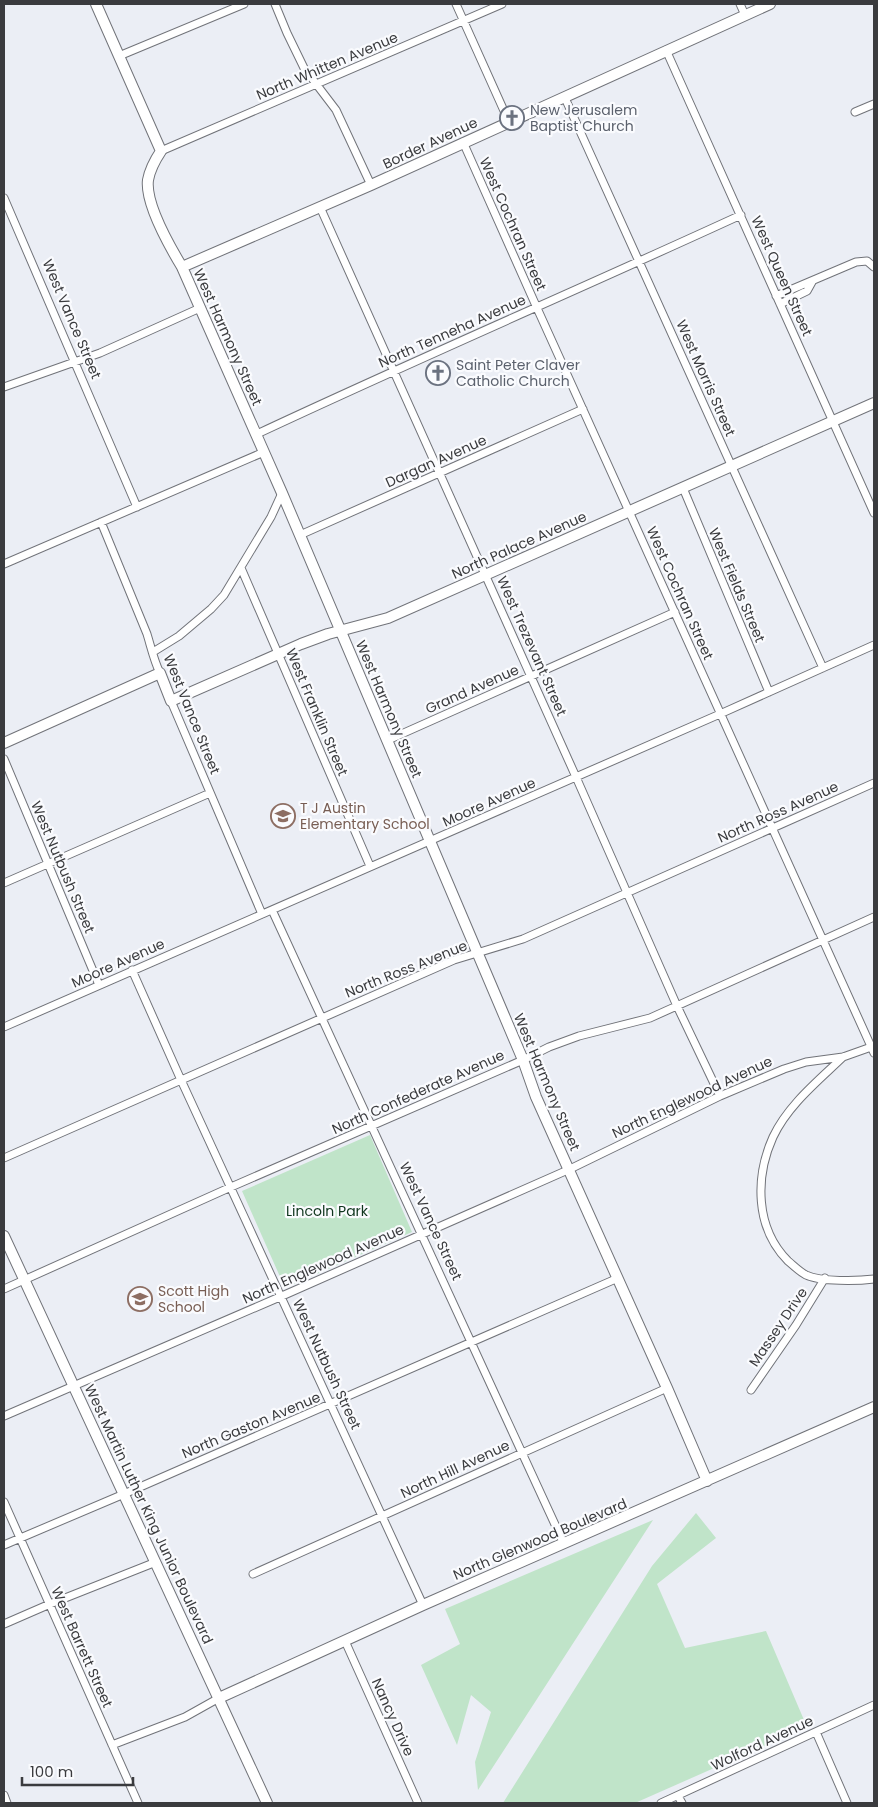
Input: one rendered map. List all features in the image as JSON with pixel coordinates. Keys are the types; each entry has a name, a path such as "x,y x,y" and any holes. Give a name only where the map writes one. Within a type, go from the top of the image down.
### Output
{"street":[{"path":"96,4 161,151"},
{"path":"119,56 244,4"},
{"path":"276,4 304,68 336,110 371,185"},
{"path":"456,4 509,122"},
{"name":"North Whitten Avenue","path":"161,151 502,4"},
{"path":"740,4 745,15"},
{"name":"Border Avenue","path":"182,267 371,185 770,4"},
{"name":"West Queen Street","path":"666,50 874,513"},
{"name":"West Morris Street","path":"565,98 823,668"},
{"path":"855,112 874,104"},
{"name":"West Cochran Street","path":"464,142 582,409 873,1048"},
{"name":"West Harmony Street","path":"161,151 152,166 148,180 149,194 300,534 476,953 523,1060 536,1097 570,1169 707,1481"},
{"name":"West Vance Street","path":"4,198 137,507"},
{"name":"West Trezevant Street","path":"320,207 441,473 677,1006 720,1096"},
{"name":"North Tenneha Avenue","path":"257,434 393,370 537,308 740,215"},
{"path":"776,296 861,261 867,261 874,267"},
{"path":"780,304 807,291 812,282"},
{"path":"4,387 100,353 200,308"},
{"name":"North Palace Avenue","path":"171,701 278,653 328,634 388,618 874,404"},
{"name":"Dargan Avenue","path":"300,534 582,409"},
{"path":"4,564 264,452"},
{"name":"West Fields Street","path":"683,488 769,692"},
{"path":"153,652 179,636 211,609 229,588 271,517 282,493"},
{"name":"West Vance Street","path":"101,522 153,652 154,661 262,914"},
{"name":"West Franklin Street","path":"241,568 370,866"},
{"name":"Grand Avenue","path":"388,740 675,612"},
{"name":"Moore Avenue","path":"4,1027 874,645"},
{"path":"4,743 160,674"},
{"name":"West Nutbush Street","path":"4,759 99,986"},
{"name":"North Ross Avenue","path":"4,1158 454,960 523,939 874,783"},
{"path":"4,883 210,793"},
{"name":"West Vance Street","path":"272,910 564,1544"},
{"name":"North Confederate Avenue","path":"4,1289 549,1047 579,1036 650,1018 874,917"},
{"name":"West Nutbush Street","path":"132,970 423,1604"},
{"name":"North Englewood Avenue","path":"4,1416 570,1169 720,1096 784,1069 806,1062 843,1057 873,1048"},
{"path":"843,1057 795,1104 783,1119 774,1136 762,1172 760,1191 762,1212 766,1228 783,1255 807,1276 859,1280 874,1279"},
{"name":"West Martin Luther King Junior Boulevard","path":"4,1236 267,1803"},
{"name":"North Gaston Avenue","path":"4,1545 618,1278"},
{"name":"Massey Drive","path":"751,1390 796,1325 825,1278"},
{"name":"North Hill Avenue","path":"253,1574 667,1388"},
{"name":"North Glenwood Boulevard","path":"219,1698 423,1604 874,1407"},
{"name":"West Barrett Street","path":"4,1502 138,1803"},
{"path":"4,1624 156,1562"},
{"name":"Nancy Drive","path":"345,1641 418,1803"},
{"path":"112,1745 185,1717 219,1698"},
{"name":"Wolford Avenue","path":"661,1803 874,1705"},
{"path":"816,1732 847,1803"},
{"path":"4,1795 8,1803"},
{"path":"678,1796 682,1803"}],"green space":[{"name":"Lincoln Park","path":"370,1135 412,1232 285,1288 242,1191"},
{"path":"696,1513 716,1538 657,1584 685,1648 766,1631 807,1727 635,1803 503,1803 652,1566"},
{"path":"653,1520 478,1790 475,1762 491,1712 471,1695 457,1745 421,1665 460,1644 445,1609"}],"place":[{"name":"New Jerusalem Baptist Church","path":"512,118"},
{"name":"Saint Peter Claver Catholic Church","path":"438,373"},
{"name":"T J Austin Elementary School","path":"283,816"},
{"name":"Scott High School","path":"140,1299"}]}
